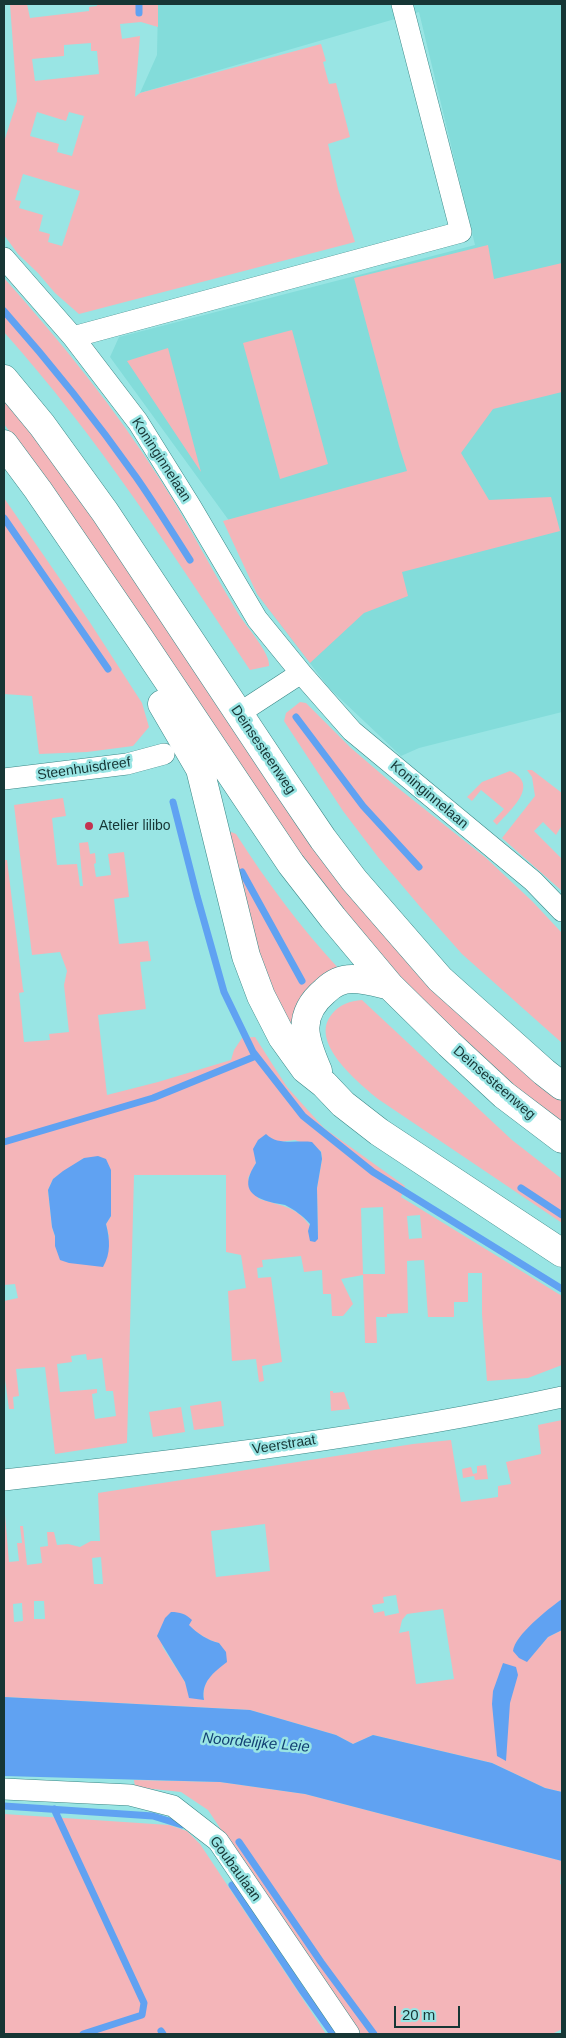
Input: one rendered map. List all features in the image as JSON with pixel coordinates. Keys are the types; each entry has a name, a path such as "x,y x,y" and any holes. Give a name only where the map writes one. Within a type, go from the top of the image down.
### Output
{"highway":[{"name":"Deinsesteenweg","path":"4,380 42,425 105,512 323,839 400,934 440,978 562,1086"},
{"name":"Deinsesteenweg","path":"4,444 38,490 140,639 291,864 333,918 390,986 504,1094 562,1138"},
{"path":"140,639 145,674 200,769 243,946 261,996 282,1038 305,1069 379,1132 562,1253"},
{"path":"324,1084 307,1044 305,1028 308,1012 318,996 333,984 350,979 366,980 390,986"}],"street":[{"path":"73,337 461,232 402,4"},
{"name":"Koninginnelaan","path":"4,258 73,337 138,422 192,507 258,619 301,674 352,731 533,881 562,911"},
{"path":"238,714 301,674"},
{"name":"Steenhuisdreef","path":"4,780 127,764 164,754"},
{"name":"Veerstraat","path":"4,1480 208,1457 498,1411 562,1397"},
{"name":"Goubaulaan","path":"4,1789 130,1795 173,1806 218,1841 349,2034"}],"shaded area":[{"path":"10,4 27,4 30,18 89,11 89,7 97,6 97,4 158,4 158,27 141,22 120,24 122,39 140,36 135,97 140,93 321,44 326,61 323,62 329,84 336,83 350,137 328,144 338,189 355,242 79,314 55,293 18,254 4,235 4,142 17,101","holes":["91,43 91,51 97,51 99,74 35,81 32,59 64,56 64,45","37,112 66,121 69,112 84,116 72,156 57,152 59,144 30,136","23,174 80,191 62,246 48,242 50,234 39,231 43,215 19,208 21,201 15,200"]},
{"path":"158,4 562,4 562,712 419,748 401,756 329,688 257,594 238,533 110,357 119,337 475,245 419,12 140,93 157,55"},
{"path":"488,245 494,279 562,263 562,392 493,409 461,453 489,500 551,497 560,531 402,572 408,596 364,613 310,663 257,594 223,521 407,471 354,278"},
{"path":"4,278 87,376 125,427 171,497 239,615 262,647 269,661 269,666 250,670 133,496 71,412 4,332"},
{"path":"292,330 328,464 280,479 243,343"},
{"path":"168,348 201,472 127,361"},
{"path":"4,400 496,1046 562,1102 562,1125 516,1087 444,1022 395,972 347,917 299,854 59,499 4,424"},
{"path":"4,498 89,621 142,703 149,727 133,746 87,752 39,754 32,696 4,694"},
{"path":"300,702 306,703 351,748 486,858 532,901 562,933 562,1043 462,954 378,857 343,811 284,721 286,713"},
{"path":"527,770 532,770 562,793 562,825 556,835 543,822 534,831 562,859 562,891 502,838 535,796 532,777"},
{"path":"510,771 519,777 523,783 523,790 515,805 497,825 493,821 504,809 481,790 472,801 467,797 482,782"},
{"path":"63,798 66,816 52,818 57,865 77,864 80,886 83,886 79,843 88,842 90,854 95,853 96,877 111,875 108,854 124,852 129,897 114,899 119,944 148,941 151,961 140,962 146,1009 98,1015 107,1095 231,1060 234,1050 242,1038 255,1037 287,1087 324,1128 405,1186 401,1197 562,1296 562,1365 528,1378 487,1381 482,1314 482,1273 468,1273 468,1302 454,1302 454,1317 428,1317 424,1260 407,1261 408,1313 387,1314 387,1317 376,1317 377,1343 365,1343 363,1275 341,1279 353,1304 343,1316 332,1316 331,1294 323,1294 322,1270 304,1272 301,1256 262,1260 263,1267 257,1268 258,1278 271,1277 282,1362 262,1366 264,1381 259,1382 256,1359 232,1361 228,1291 246,1288 241,1255 226,1252 226,1175 134,1175 127,1443 55,1454 45,1367 16,1369 19,1396 13,1397 14,1409 9,1409 4,1372 4,1301 18,1298 15,1284 4,1285 4,860 7,860 24,992 19,993 24,1042 50,1040 49,1034 69,1032 64,985 67,971 60,952 32,955 14,805","holes":["270,1139 279,1142 295,1140 321,1151 322,1159 317,1188 318,1239 300,1215 287,1207 259,1199 248,1178 256,1163 255,1156","84,1158 111,1170 111,1216 106,1224 109,1237 55,1246 48,1190 53,1179","383,1207 385,1274 363,1274 361,1208","420,1215 422,1238 409,1239 407,1216","86,1354 87,1360 102,1358 106,1391 113,1391 116,1416 95,1419 92,1394 97,1393 97,1389 60,1392 57,1364 72,1362 71,1356"]},
{"path":"231,832 236,834 284,904 339,969 295,1038 260,969 229,835"},
{"path":"362,1000 512,1140 562,1179 562,1223 378,1099 338,1061 326,1037 326,1025 332,1014 342,1005"},
{"path":"330,1391 333,1391 333,1393 344,1392 350,1409 331,1411"},
{"path":"221,1401 224,1426 194,1430 190,1406"},
{"path":"181,1407 185,1432 153,1437 149,1412"},
{"path":"562,1420 562,1599 536,1620 527,1661 548,1637 562,1630 562,1792 545,1788 492,1763 373,1735 353,1744 336,1735 250,1710 4,1697 4,1503 9,1562 19,1561 17,1543 22,1543 20,1526 23,1526 27,1565 42,1563 40,1547 48,1546 47,1532 54,1532 57,1545 68,1544 80,1547 91,1541 100,1541 98,1493 413,1444 451,1440 461,1502 498,1497 498,1486 511,1484 506,1462 541,1454 538,1425","holes":["265,1524 270,1571 216,1577 211,1531","101,1557 103,1584 94,1584 92,1558","396,1595 399,1613 385,1616 384,1611 374,1613 372,1605 384,1603 383,1597","34,1601 44,1601 45,1619 34,1619","22,1603 23,1621 14,1622 13,1604","443,1609 454,1679 416,1684 409,1631 399,1633 402,1620 407,1614","188,1625 203,1636 219,1643 226,1662 206,1683 204,1700 188,1691 185,1682 162,1646"]},
{"path":"486,1465 488,1479 475,1480 474,1476 463,1478 462,1469 471,1467 473,1474 477,1473 477,1466"},
{"path":"134,1780 220,1782 305,1794 562,1861 560,1884 562,1885 562,2029 552,2034 358,2034 208,1810 181,1792 135,1787"},
{"path":"4,1814 169,1825 187,1831 200,1844 326,2034 4,2034"}],"water":[{"path":"266,1134 276,1140 312,1142 321,1152 322,1159 317,1188 318,1239 315,1242 310,1241 308,1231 310,1224 302,1216 285,1205 265,1201 253,1194 250,1189 248,1184 249,1178 256,1163 253,1149 258,1140"},
{"path":"98,1156 106,1159 111,1170 111,1216 106,1224 109,1246 103,1267 69,1263 60,1260 55,1246 48,1190 53,1179 63,1171 84,1158"},
{"path":"562,1599 562,1630 548,1637 527,1662 519,1658 513,1651 520,1638 533,1623"},
{"path":"171,1612 187,1616 192,1620 189,1625 192,1628 199,1634 219,1643 226,1652 227,1662 206,1683 204,1700 189,1698 185,1682 157,1636 165,1618"},
{"path":"503,1663 516,1667 518,1675 510,1703 506,1761 497,1756 492,1704 493,1691"},
{"name":"Noordelijke Leie","path":"4,1697 250,1710 336,1735 353,1744 373,1735 492,1763 545,1788 562,1792 562,1861 305,1794 220,1782 4,1776"}],"waterway":[{"path":"139,4 139,13"},
{"path":"4,311 105,434 143,487 190,560"},
{"path":"4,518 108,669"},
{"path":"296,717 363,806 419,867"},
{"path":"173,802 224,992 253,1052 303,1116 373,1172 562,1289"},
{"path":"242,872 302,981"},
{"path":"4,1142 153,1098 256,1056"},
{"path":"521,1188 562,1215"},
{"path":"4,1806 153,1816 182,1825"},
{"path":"54,1809 144,2003 142,2015 83,2034"},
{"path":"239,1842 321,1962 374,2034"},
{"path":"232,1885 333,2034"}],"place":[{"name":"Atelier lilibo","path":"89,826"}]}
